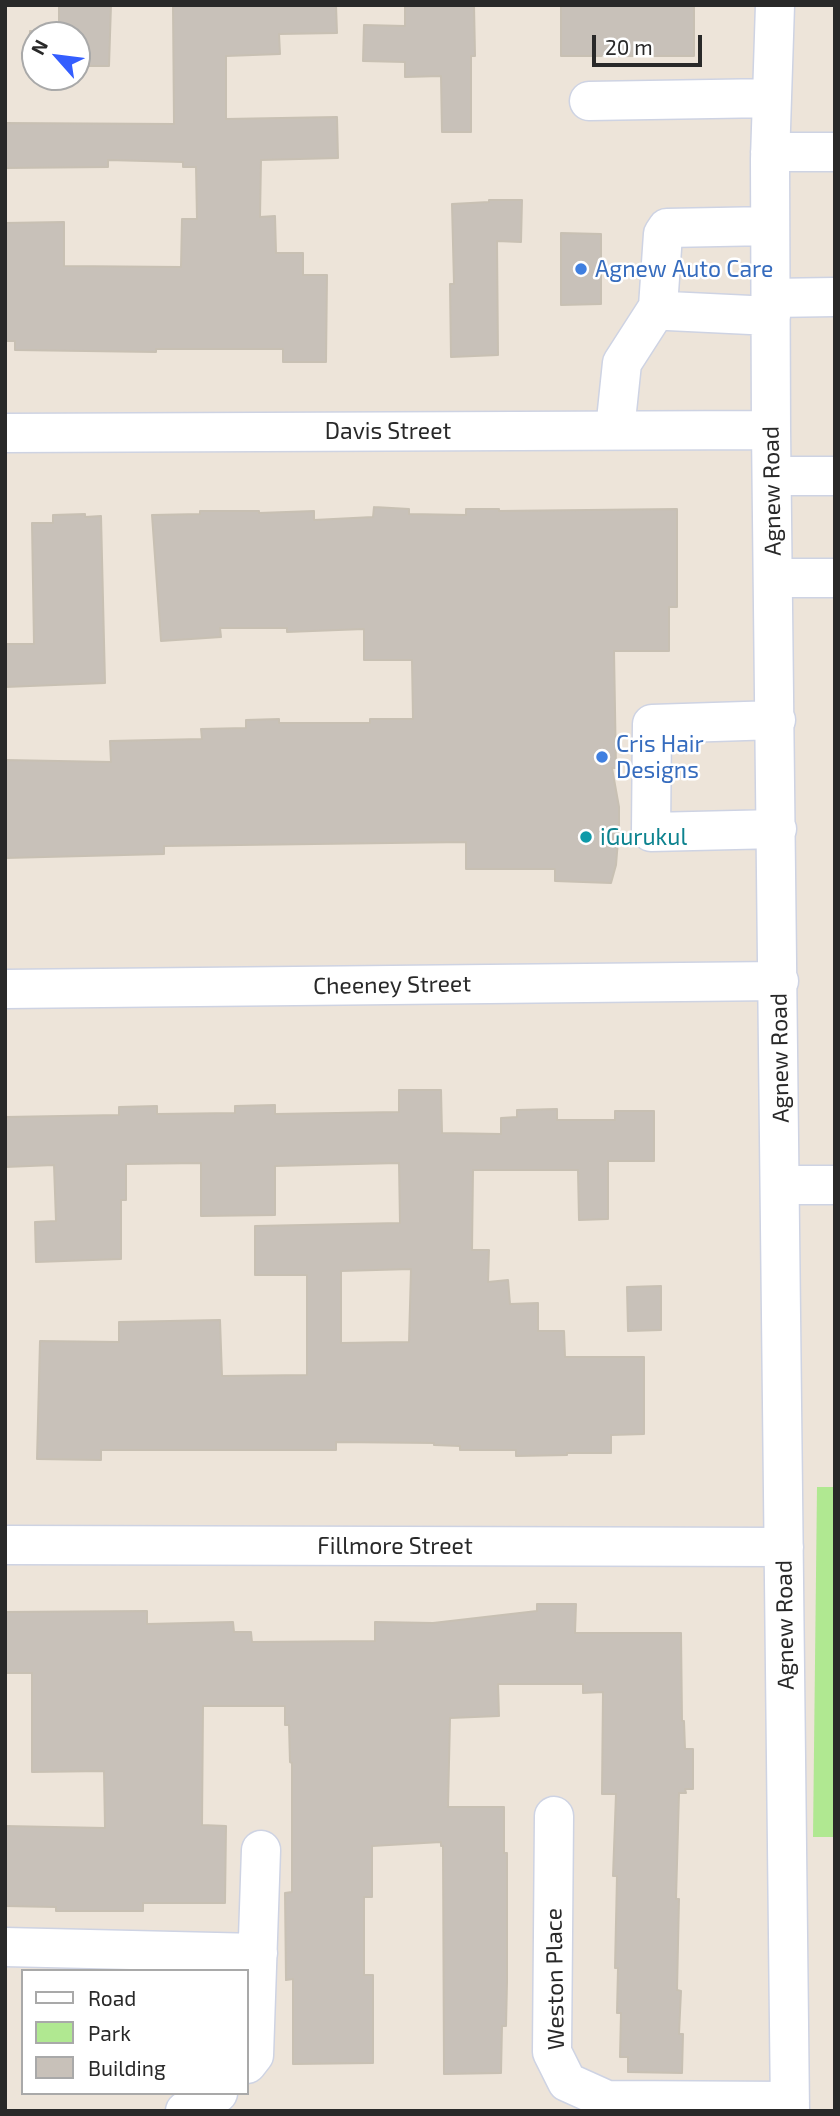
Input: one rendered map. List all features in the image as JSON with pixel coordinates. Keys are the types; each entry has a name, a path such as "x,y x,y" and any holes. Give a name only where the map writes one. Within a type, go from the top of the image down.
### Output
{"street":[{"name":"Agnew Road","path":"775,5 770,152 771,430 790,2106"},
{"path":"589,101 772,98"},
{"path":"770,152 835,152"},
{"path":"615,430 622,363 658,307 663,234 667,228 770,226"},
{"path":"658,307 668,311 771,307 835,297"},
{"name":"Davis Street","path":"5,433 771,430"},
{"path":"772,476 835,476"},
{"path":"774,578 835,578"},
{"path":"776,720 652,724 651,832 777,829"},
{"name":"Cheeney Street","path":"5,989 779,981"},
{"path":"781,1185 835,1185"},
{"name":"Fillmore Street","path":"5,1545 784,1547"},
{"name":"Weston Place","path":"554,1816 552,2052 567,2082 607,2100 790,2106"},
{"path":"248,2063 254,2055 261,1850"},
{"path":"5,1947 258,1953"},
{"path":"185,2111 214,2095"}],"green space":[{"path":"817,1487 835,1487 835,1837 813,1837"}],"building":[{"path":"59,5 111,5 109,66 91,66 91,21 59,21"},
{"path":"173,5 336,5 337,33 279,34 280,54 226,56 226,119 337,117 338,158 261,160 260,217 275,216 276,253 303,253 303,275 327,275 326,362 283,362 283,349 156,349 156,352 15,350 15,341 5,341 5,223 64,222 64,266 181,267 182,219 197,219 196,167 183,167 183,162 108,160 108,167 5,168 5,123 174,124"},
{"path":"405,5 474,5 475,56 471,56 471,132 442,132 441,76 405,77 405,62 363,61 364,25 405,26"},
{"path":"561,5 694,5 694,56 561,56"},
{"path":"522,200 521,242 497,241 498,355 451,357 450,284 454,284 452,204"},
{"name":"Agnew Auto Care","path":"561,233 601,234 601,304 561,305"},
{"path":"374,507 409,509 409,514 466,515 466,509 677,509 677,607 669,607 669,651 614,651 616,768 612,768 619,807 619,828 616,865 611,883 555,881 555,869 466,869 466,842 164,846 164,854 5,858 5,760 111,762 110,741 202,739 201,729 246,728 246,720 279,719 279,723 370,723 370,719 413,719 412,660 364,660 364,629 287,632 287,628 220,628 221,637 161,641 152,515 200,514 200,511 314,511 314,520 373,517"},
{"path":"85,514 85,517 101,516 105,683 5,687 5,644 34,644 32,523 53,523 53,515"},
{"path":"399,1090 441,1090 442,1133 501,1134 501,1118 517,1117 517,1110 557,1109 557,1120 615,1120 615,1111 654,1111 654,1161 608,1161 608,1219 579,1220 578,1170 473,1170 472,1250 489,1250 488,1282 508,1280 510,1304 538,1303 538,1331 564,1331 565,1357 644,1357 644,1434 611,1435 611,1453 567,1455 516,1456 516,1450 460,1450 460,1446 434,1443 336,1442 336,1450 101,1450 101,1460 37,1459 40,1341 119,1342 119,1322 220,1320 222,1376 307,1375 307,1275 255,1275 255,1226 400,1223 399,1163 275,1166 275,1215 201,1216 201,1163 126,1164 126,1200 121,1200 121,1259 36,1262 35,1222 56,1221 54,1165 5,1167 5,1117 119,1115 119,1107 157,1106 157,1114 235,1113 235,1106 275,1105 275,1114 399,1112","holes":["411,1269 409,1342 341,1343 341,1271"]},
{"path":"661,1286 661,1330 628,1331 627,1287"},
{"path":"537,1604 576,1604 575,1633 681,1633 682,1721 685,1749 693,1749 693,1789 685,1789 686,1793 679,1793 676,1899 679,1899 677,1990 681,1991 679,2034 683,2034 682,2073 628,2072 628,2057 620,2057 621,2013 617,2013 618,1968 615,1968 617,1876 613,1876 616,1794 602,1794 603,1692 583,1693 583,1684 498,1684 499,1716 450,1718 448,1807 504,1807 504,1853 507,1853 507,1982 501,2073 444,2074 441,1842 372,1846 372,1897 364,1897 364,1975 373,1975 373,2063 293,2064 293,1979 286,1980 285,1893 292,1892 292,1763 289,1725 285,1725 285,1706 203,1706 202,1825 226,1826 225,1903 143,1903 143,1911 56,1911 56,1907 5,1906 5,1826 105,1828 104,1771 32,1772 32,1673 5,1673 5,1612 147,1611 147,1624 233,1622 234,1632 251,1632 252,1642 375,1641 375,1622 433,1623 537,1611"}],"place":[{"name":"Agnew Auto Care","path":"581,269"},
{"name":"Cris Hair Designs","path":"602,757"},
{"name":"iGurukul","path":"586,837"}]}
